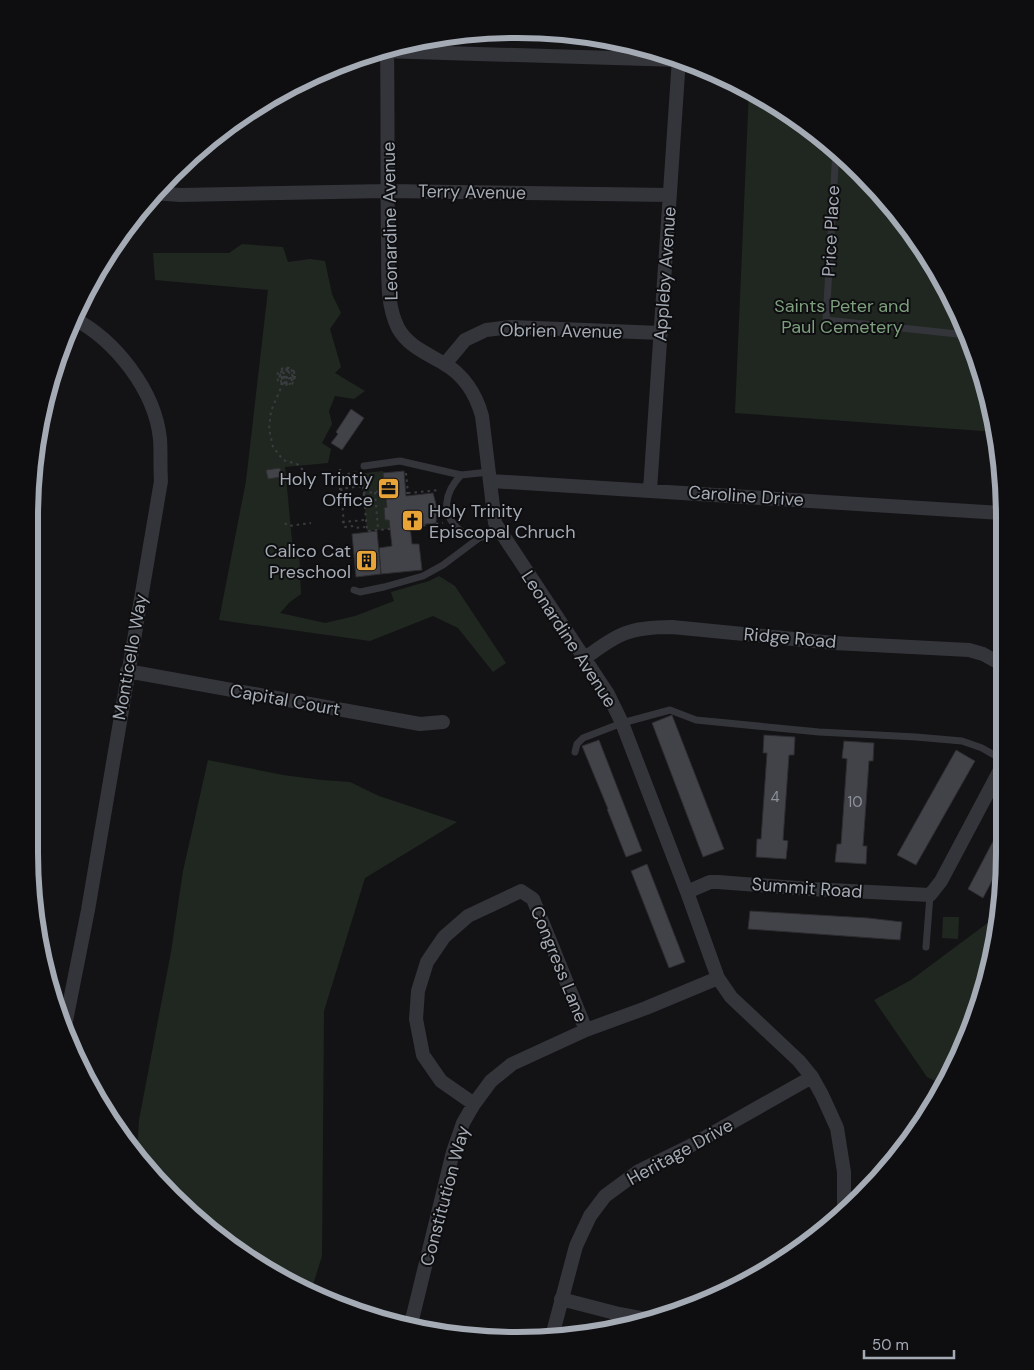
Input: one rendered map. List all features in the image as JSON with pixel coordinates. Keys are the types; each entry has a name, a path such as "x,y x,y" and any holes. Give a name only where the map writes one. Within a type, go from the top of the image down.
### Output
{"street":[{"path":"407,51 655,58"},
{"name":"Leonardine Avenue","path":"385,56 390,306 399,329 420,351 445,364 468,384 477,399 482,416 495,523 499,532 608,694 622,723 718,978 732,997 799,1061 812,1077 837,1128 844,1172 844,1203"},
{"name":"Appleby Avenue","path":"650,490 679,66"},
{"name":"Terry Avenue","path":"163,194 387,192 670,195"},
{"name":"Monticello Way","path":"67,1017 88,910 160,481 160,437 142,385 125,360 105,340 80,321"},
{"name":"Obrien Avenue","path":"445,364 465,340 486,330 511,327 660,334"},
{"name":"Caroline Drive","path":"490,476 650,490 996,513"},
{"name":"Ridge Road","path":"584,658 604,643 628,631 648,627 672,627 834,643 969,650 984,654 996,661"},
{"name":"Capital Court","path":"127,671 420,724 443,722"},
{"path":"930,895 941,881 996,777"},
{"name":"Summit Road","path":"687,892 710,882 718,882 930,895"},
{"name":"Congress Lane","path":"474,1104 441,1081 423,1055 416,1019 418,991 427,962 444,937 468,916 521,891 533,899 586,1030"},
{"name":"Constitution Way","path":"412,1320 453,1152 463,1123 491,1081 512,1064 586,1030 646,1008 718,978"},
{"name":"Heritage Drive","path":"553,1331 576,1246 590,1216 605,1196 639,1172 690,1146 812,1077"},
{"path":"561,1299 636,1317"}],"lane":[{"name":"Price Place","path":"836,158 826,320 960,334"},
{"path":"364,471 400,462 461,475 490,476"},
{"path":"461,475 450,489 446,501 449,516 461,531 479,538"},
{"path":"354,590 360,592 424,576 443,565 479,538 499,532"},
{"path":"575,752 577,744 583,738 622,723 675,710 689,719 696,720 819,732 962,741 982,748 996,756"},
{"path":"926,947 930,895"}],"path":[{"path":"287,375 286,379 290,378 286,380 283,385 285,386 292,384 294,382 296,376 295,373 293,370 288,367 282,368 278,372 277,378 281,384 283,381 281,374 279,375 281,382 278,374 284,368 290,369 283,370 280,372 285,370 289,371 292,374 293,379 293,373 291,369 294,372 295,377 290,384 285,384 292,380 286,382 291,379 291,374 286,371 282,374 284,381 271,411 269,429 273,447 283,460 297,464 306,473"},
{"path":"340,469 344,526 366,527"},
{"path":"405,469 407,493 450,489"},
{"path":"340,475 364,471 363,493 366,531 390,528"},
{"path":"340,489 363,486"},
{"path":"363,493 386,491"},
{"path":"375,492 378,530"},
{"path":"343,522 366,520"},
{"path":"410,527 452,522"},
{"path":"285,524 288,526 310,523"}],"green space":[{"name":"Saints Peter and Paul Cemetery","path":"749,98 783,118 833,156 878,201 916,251 947,305 960,334 980,393 988,431 735,413"},
{"path":"242,244 283,247 288,262 310,259 325,261 332,294 341,313 330,329 341,367 335,373 365,391 354,399 335,396 329,411 332,424 322,443 331,449 328,463 285,467 293,551 299,550 301,594 280,613 325,623 355,616 394,601 391,592 429,581 439,576 455,586 506,663 493,672 458,628 433,616 370,641 219,620 246,481 268,290 155,280 153,253 229,253"},
{"path":"383,471 387,507 384,508 385,520 389,520 390,529 367,531 362,475"},
{"path":"208,760 283,775 350,782 379,796 457,822 365,878 324,1011 322,1256 312,1286 251,1252 201,1214 156,1169 137,1146 139,1120 171,952 183,871"},
{"path":"943,917 959,917 958,939 942,938"},
{"path":"991,920 980,977 971,1007 960,1036 938,1082 927,1077 874,1000 911,980"}],"building":[{"path":"351,409 364,418 342,450 331,443"},
{"path":"280,468 281,477 268,479 266,470"},
{"name":"Holy Trinity Episcopal Chruch","path":"404,471 406,496 433,493 437,508 436,523 410,526 412,544 419,544 422,570 381,574 379,548 392,546 389,520 385,520 384,508 387,507 383,473"},
{"name":"Calico Cat Preschool","path":"377,531 381,574 356,577 352,534"},
{"path":"672,715 724,849 703,857 652,723"},
{"path":"764,735 795,737 794,755 789,755 783,840 788,841 786,859 756,857 757,839 761,839 767,753 763,753"},
{"path":"599,740 642,851 626,857 582,746"},
{"path":"844,741 874,743 873,761 869,761 863,846 867,846 866,864 835,862 837,844 841,844 847,759 842,758"},
{"path":"956,750 975,761 916,865 897,855"},
{"path":"996,836 995,875 983,898 968,889"},
{"path":"647,864 685,962 669,968 631,871"},
{"path":"750,911 868,918 902,922 900,940 748,929"}],"place":[{"name":"Holy Trintiy Office","path":"389,489"},
{"name":"Holy Trinity Episcopal Chruch","path":"413,521"},
{"name":"Calico Cat Preschool","path":"367,561"}]}
